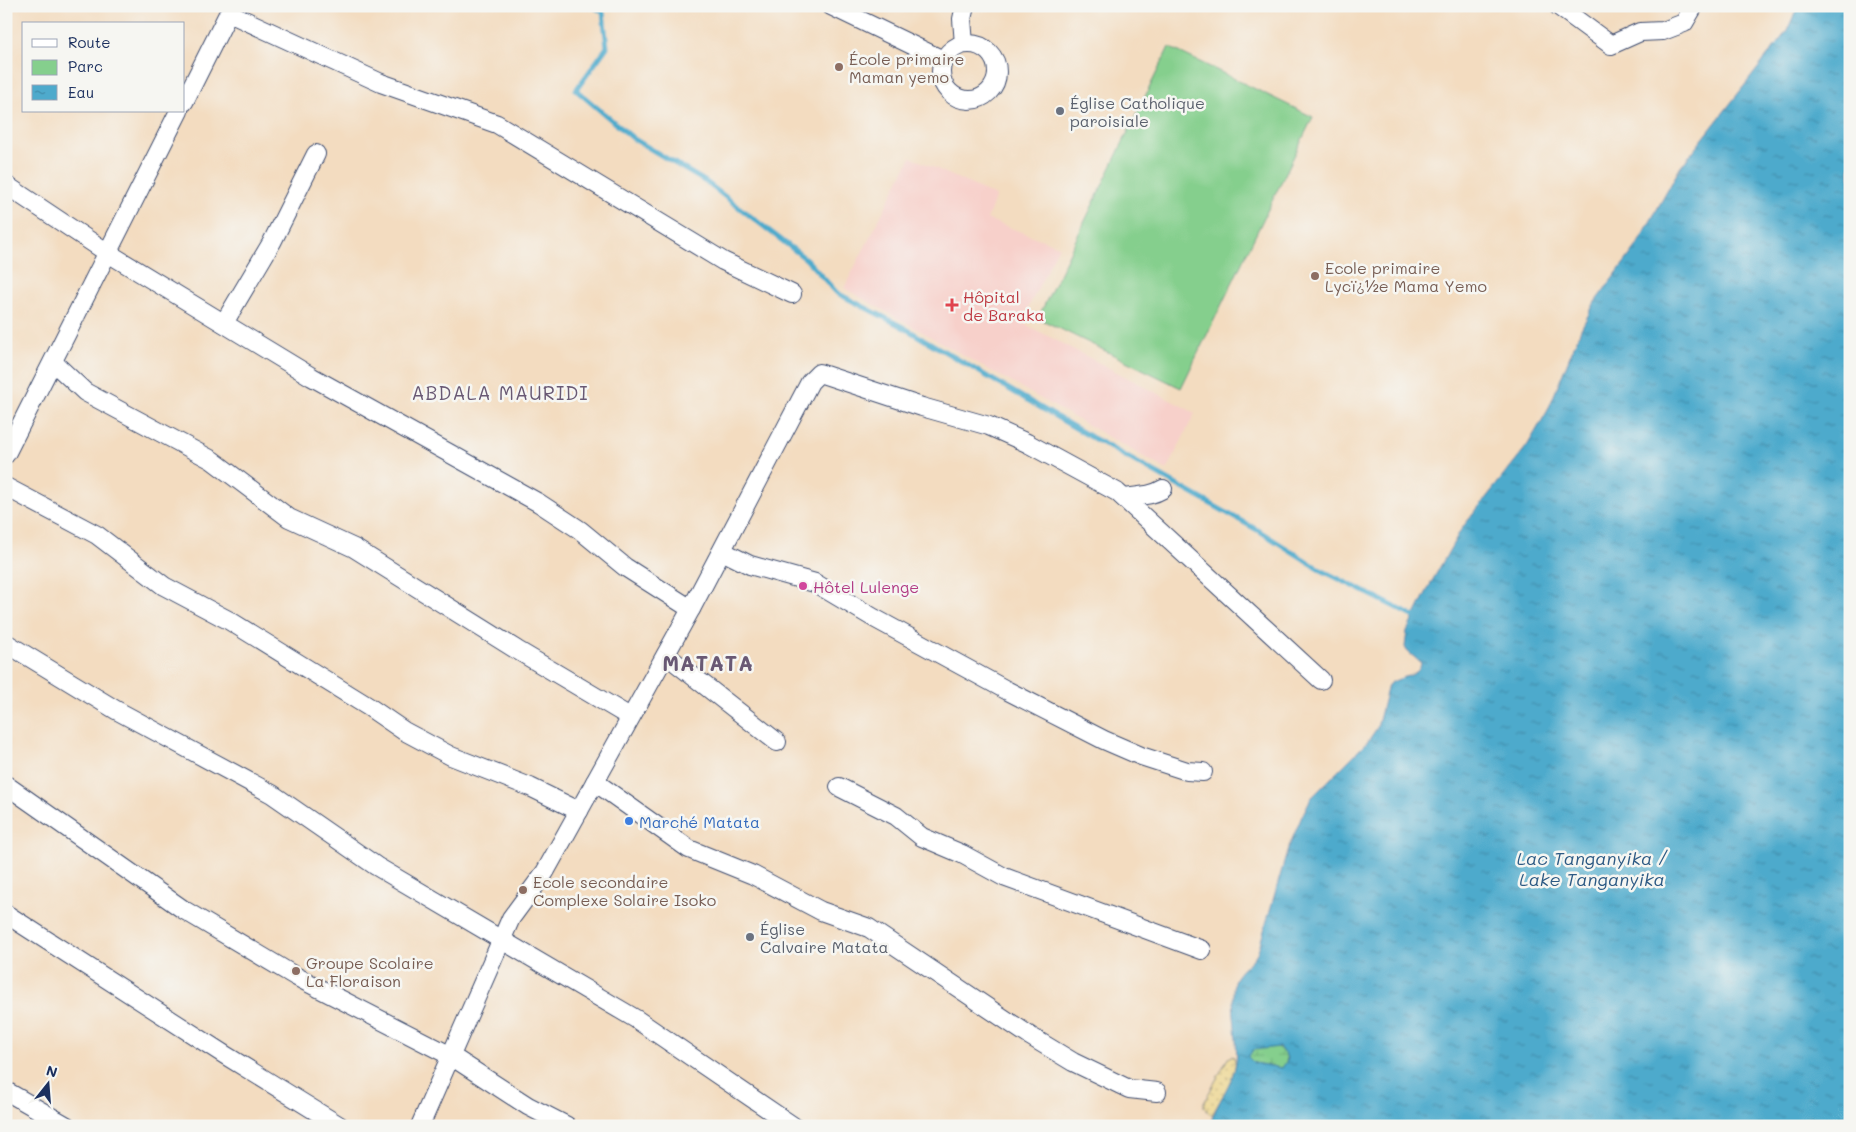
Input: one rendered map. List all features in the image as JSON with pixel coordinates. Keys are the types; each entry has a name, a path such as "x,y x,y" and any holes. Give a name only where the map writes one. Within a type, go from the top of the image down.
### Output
{"street":[{"path":"831,6 943,60"},
{"path":"964,44 962,19 965,6"},
{"path":"1558,6 1611,44 1640,32 1663,31 1684,23 1694,6"},
{"path":"185,100 230,9 381,83 497,124 723,261 792,294"},
{"path":"964,44 978,45 991,54 996,66 996,80 989,91 978,98 964,99 955,96 942,81 940,70 943,60 951,49 964,44"},
{"path":"6,454 178,112"},
{"path":"224,323 272,242 316,154"},
{"path":"6,185 108,253 312,377 539,503 580,530 626,566 691,609"},
{"path":"53,362 86,392 212,460 289,518 354,548 517,650 630,717"},
{"path":"420,1126 511,918 545,872 691,609 810,382 819,373 922,407 990,426 1028,443 1117,492 1322,680"},
{"path":"6,487 97,535 164,586 238,626 369,707 404,731 451,756 530,787 578,811"},
{"path":"1125,498 1150,496 1163,489"},
{"path":"722,551 750,565 815,582 874,618 1008,691 1104,740 1141,756 1187,771 1203,772"},
{"path":"6,643 116,710 272,794 376,866 636,1019 793,1126"},
{"path":"666,655 777,742"},
{"path":"595,782 689,849 753,874 820,911 870,928 1030,1036 1074,1062 1130,1089 1157,1092"},
{"path":"6,785 184,910 295,976 451,1056 528,1106 567,1126"},
{"path":"839,787 896,816 922,837 962,854 1004,877 1202,950"},
{"path":"6,914 225,1055 340,1126"},
{"path":"9,1098 67,1126"}],"shaded area":[{"name":"Hôpital de Baraka","path":"911,157 996,196 987,219 1059,246 1021,322 1195,413 1167,470 844,288"}],"green space":[{"path":"1169,47 1313,117 1181,388 1038,318"},
{"path":"1276,1046 1287,1055 1286,1064 1282,1068 1254,1063 1248,1057 1253,1050"}],"sand":[{"path":"1234,1057 1235,1064 1232,1080 1212,1116 1204,1107 1204,1102 1228,1058"}],"water":[{"name":"Lac Tanganyika / Lake Tanganyika","path":"1798,6 1850,6 1850,1126 1210,1126 1236,1062 1233,993 1236,977 1258,951 1288,849 1311,798 1368,741 1377,728 1388,685 1417,672 1420,668 1421,663 1405,647 1407,631 1462,528 1527,446 1548,410 1581,329 1595,302 1636,247 1680,168 1787,31","holes":["1279,1047 1288,1059 1282,1068 1254,1063 1248,1057 1253,1050"]}],"waterway":[{"path":"593,6 603,12 607,47 576,90 634,139 706,182 806,259 837,293 901,326 1084,433 1261,532 1321,570 1415,617"}],"place":[{"name":"École primaire Maman yemo","path":"839,67"},
{"name":"Église Catholique paroisiale","path":"1060,111"},
{"name":"Ecole primaire Lycï¿½e Mama Yemo","path":"1315,276"},
{"name":"Hôpital de Baraka","path":"952,305"},
{"name":"Hôtel Lulenge","path":"803,586"},
{"name":"Marché Matata","path":"629,821"},
{"name":"Ecole secondaire Complexe Solaire Isoko","path":"523,890"},
{"name":"Église Calvaire Matata","path":"750,937"},
{"name":"Groupe Scolaire La Floraison","path":"296,971"}],"district":[{"name":"ABDALA MAURIDI","path":"500,392"},
{"name":"MATATA","path":"708,662"}]}
